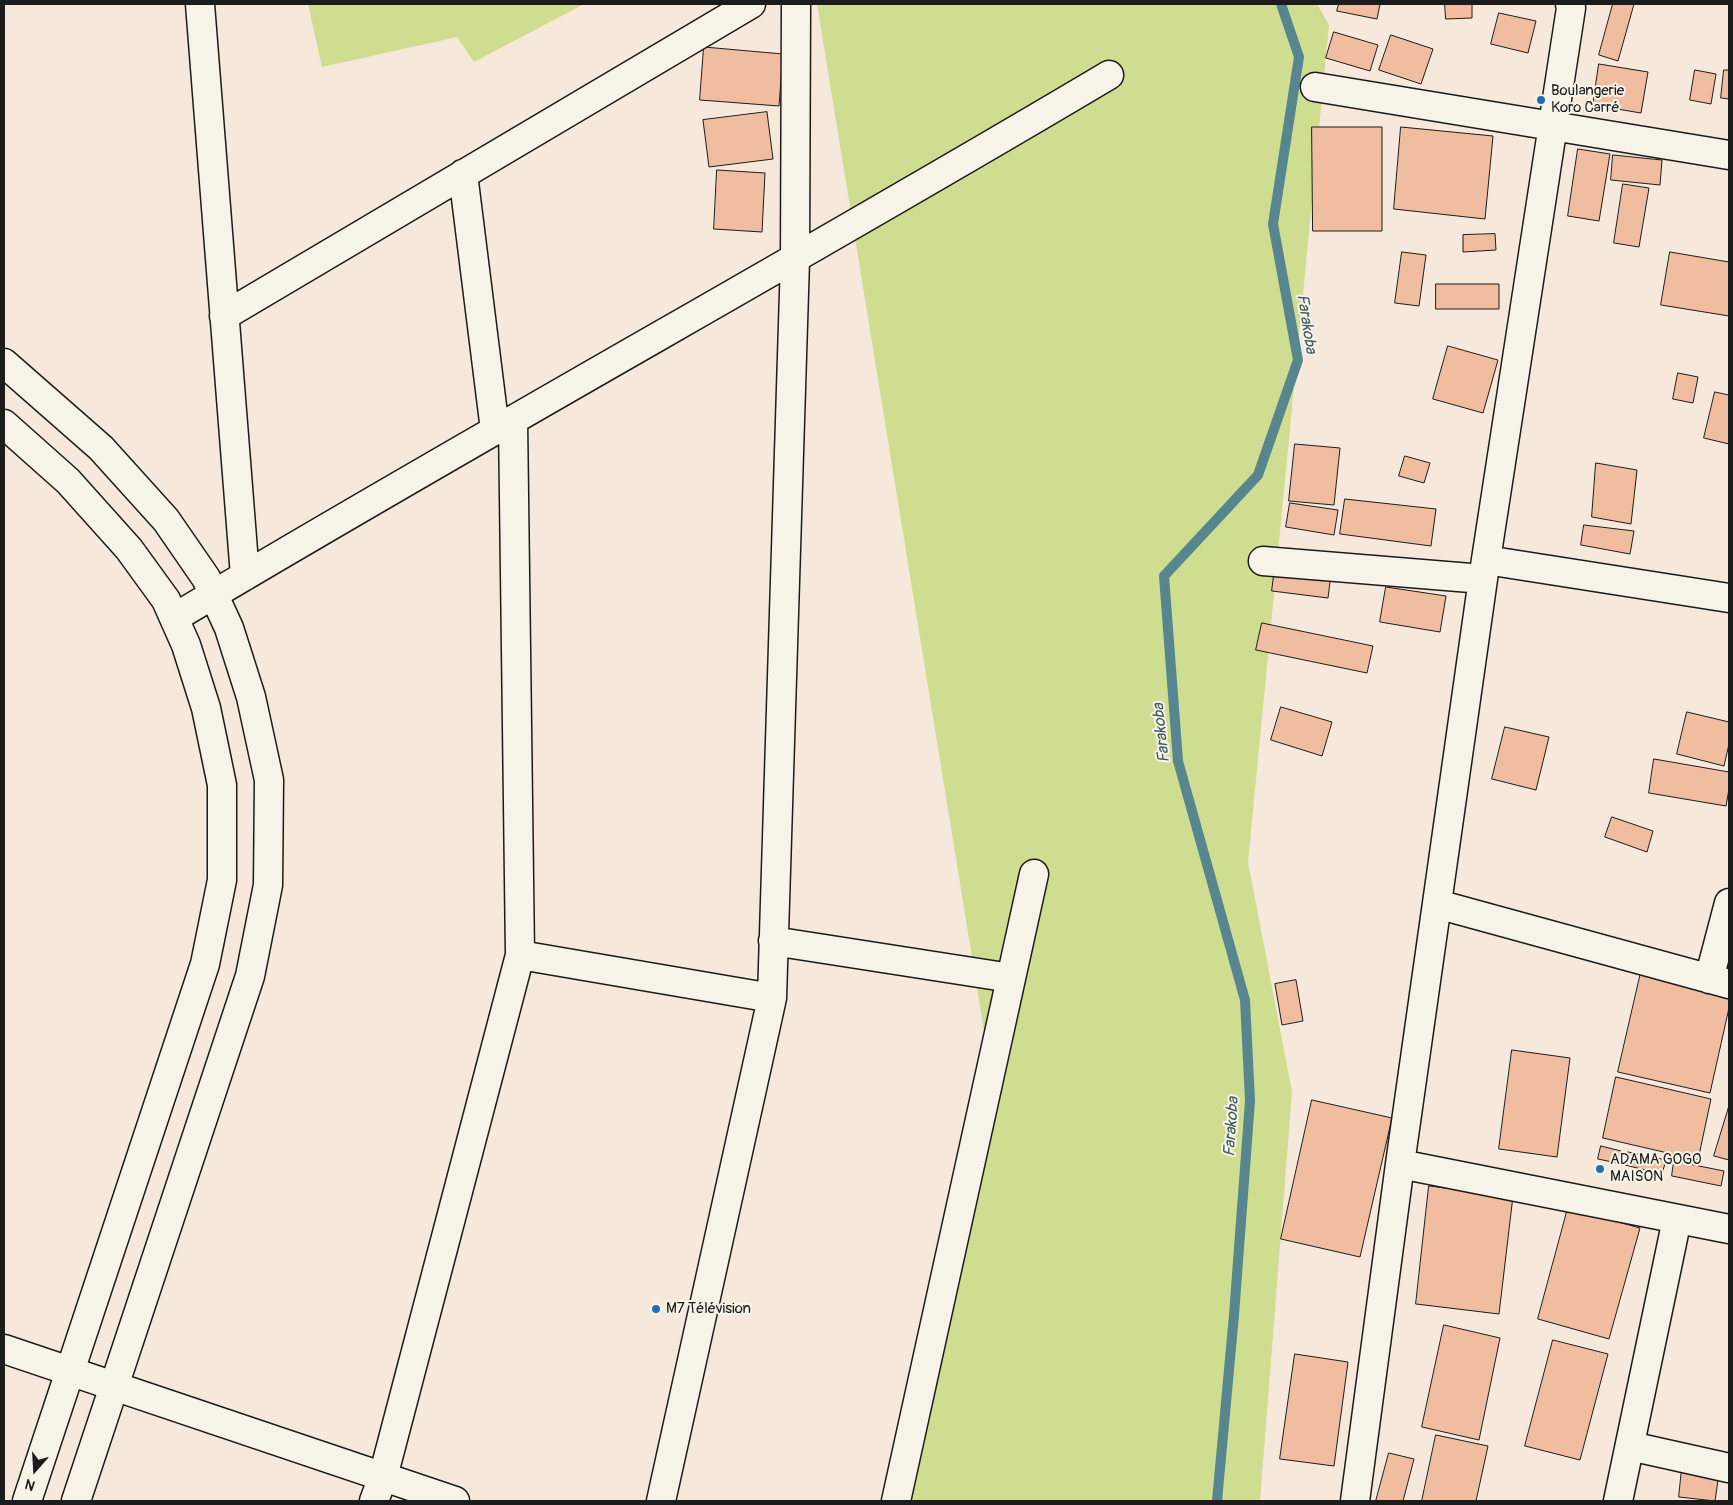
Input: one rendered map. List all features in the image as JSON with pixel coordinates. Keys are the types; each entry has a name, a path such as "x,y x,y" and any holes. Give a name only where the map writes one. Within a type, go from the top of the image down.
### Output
{"street":[{"path":"200,4 245,576"},
{"path":"224,316 751,4"},
{"path":"661,1501 772,998 795,260 796,4"},
{"path":"1355,1501 1436,904 1484,570 1570,4"},
{"path":"174,618 504,425 795,260 1109,75"},
{"path":"1315,87 1729,155"},
{"path":"379,1489 520,955 504,425 464,174"},
{"path":"4,363 101,448 166,520 206,578 229,628 251,696 269,780 268,885 250,976 76,1501"},
{"path":"4,424 68,480 129,549 166,600 186,645 206,708 222,785 222,880 205,964 27,1501"},
{"path":"1263,561 1484,570 1729,598"},
{"path":"896,1501 1034,874"},
{"path":"1436,904 1719,982 1729,903"},
{"path":"773,941 1011,978"},
{"path":"520,955 772,998"},
{"path":"1400,1164 1729,1229"},
{"path":"1618,1501 1676,1219"},
{"path":"4,1349 114,1386 379,1489 455,1501"},
{"path":"1630,1446 1729,1468"}],"green space":[{"path":"308,4 584,4 474,62 457,37 322,67"},
{"path":"817,4 1317,4 1329,25 1248,862 1292,1092 1260,1501 894,1501 992,1080"}],"building":[{"path":"1339,4 1380,4 1377,19 1337,11"},
{"path":"1445,4 1472,4 1472,18 1446,19"},
{"path":"1613,4 1634,4 1618,61 1599,55"},
{"path":"1499,13 1536,21 1528,53 1491,44"},
{"path":"1334,32 1378,45 1370,71 1326,58"},
{"path":"1391,35 1433,49 1421,84 1379,70"},
{"path":"704,47 783,54 779,106 700,100"},
{"path":"1599,64 1648,72 1641,113 1593,105"},
{"path":"1695,70 1716,74 1711,104 1690,100"},
{"path":"1724,70 1729,70 1729,99 1721,98"},
{"path":"767,112 773,159 709,167 703,120"},
{"path":"1312,127 1382,127 1382,231 1313,231"},
{"path":"1401,127 1493,136 1485,219 1394,209"},
{"path":"1578,149 1610,154 1599,221 1568,216"},
{"path":"1613,155 1662,160 1660,185 1611,180"},
{"path":"717,170 765,173 762,232 714,229"},
{"path":"1623,184 1649,188 1639,247 1614,243"},
{"path":"1495,234 1496,250 1463,252 1463,235"},
{"path":"1402,252 1426,255 1419,306 1395,303"},
{"path":"1670,252 1729,262 1729,316 1661,305"},
{"path":"1436,284 1499,284 1499,309 1436,309"},
{"path":"1448,346 1498,360 1483,413 1433,399"},
{"path":"1678,373 1698,377 1693,403 1673,399"},
{"path":"1715,392 1729,395 1729,444 1704,438"},
{"path":"1295,444 1340,448 1334,505 1289,501"},
{"path":"1405,456 1430,463 1424,483 1399,476"},
{"path":"1596,463 1637,470 1631,524 1592,517"},
{"path":"1345,499 1436,509 1431,546 1340,534"},
{"path":"1290,503 1338,510 1334,535 1286,527"},
{"path":"1584,525 1634,531 1630,554 1581,545"},
{"path":"1275,567 1331,574 1328,598 1272,591"},
{"path":"1386,587 1446,596 1440,632 1380,622"},
{"path":"1262,623 1373,646 1367,673 1256,650"},
{"path":"1281,707 1332,722 1322,756 1271,740"},
{"path":"1687,712 1729,722 1729,744 1724,766 1677,754"},
{"path":"1505,727 1549,737 1536,790 1492,779"},
{"path":"1654,759 1729,772 1726,806 1649,793"},
{"path":"1612,817 1653,831 1647,852 1605,837"},
{"path":"1641,972 1729,992 1729,1008 1710,1093 1618,1072"},
{"path":"1296,980 1303,1021 1282,1025 1275,984"},
{"path":"1512,1050 1570,1058 1557,1157 1499,1149"},
{"path":"1616,1077 1711,1099 1698,1160 1603,1138"},
{"path":"1312,1100 1392,1118 1360,1257 1281,1239"},
{"path":"1729,1106 1729,1160 1714,1156"},
{"path":"1601,1146 1621,1151 1617,1163 1598,1159"},
{"path":"1628,1152 1666,1160 1662,1174 1625,1165"},
{"path":"1674,1161 1724,1171 1721,1186 1672,1176"},
{"path":"1429,1186 1513,1196 1499,1314 1416,1304"},
{"path":"1568,1208 1640,1228 1609,1339 1538,1319"},
{"path":"1444,1325 1500,1338 1479,1440 1422,1427"},
{"path":"1553,1340 1608,1354 1580,1460 1525,1446"},
{"path":"1295,1354 1348,1362 1334,1466 1280,1459"},
{"path":"1436,1435 1488,1446 1476,1501 1422,1501"},
{"path":"1389,1453 1414,1459 1403,1501 1376,1501"},
{"path":"1682,1468 1719,1473 1715,1501 1679,1497"}],"waterway":[{"name":"Farakoba","path":"1217,1501 1234,1315 1250,1101 1245,1000 1178,761 1164,576 1258,475 1298,360 1273,224 1299,57 1281,4"}],"place":[{"name":"Boulangerie Koro Carré","path":"1541,100"},
{"name":"ADAMA GOGO MAISON","path":"1600,1169"},
{"name":"M7 Télévision","path":"656,1309"}]}
